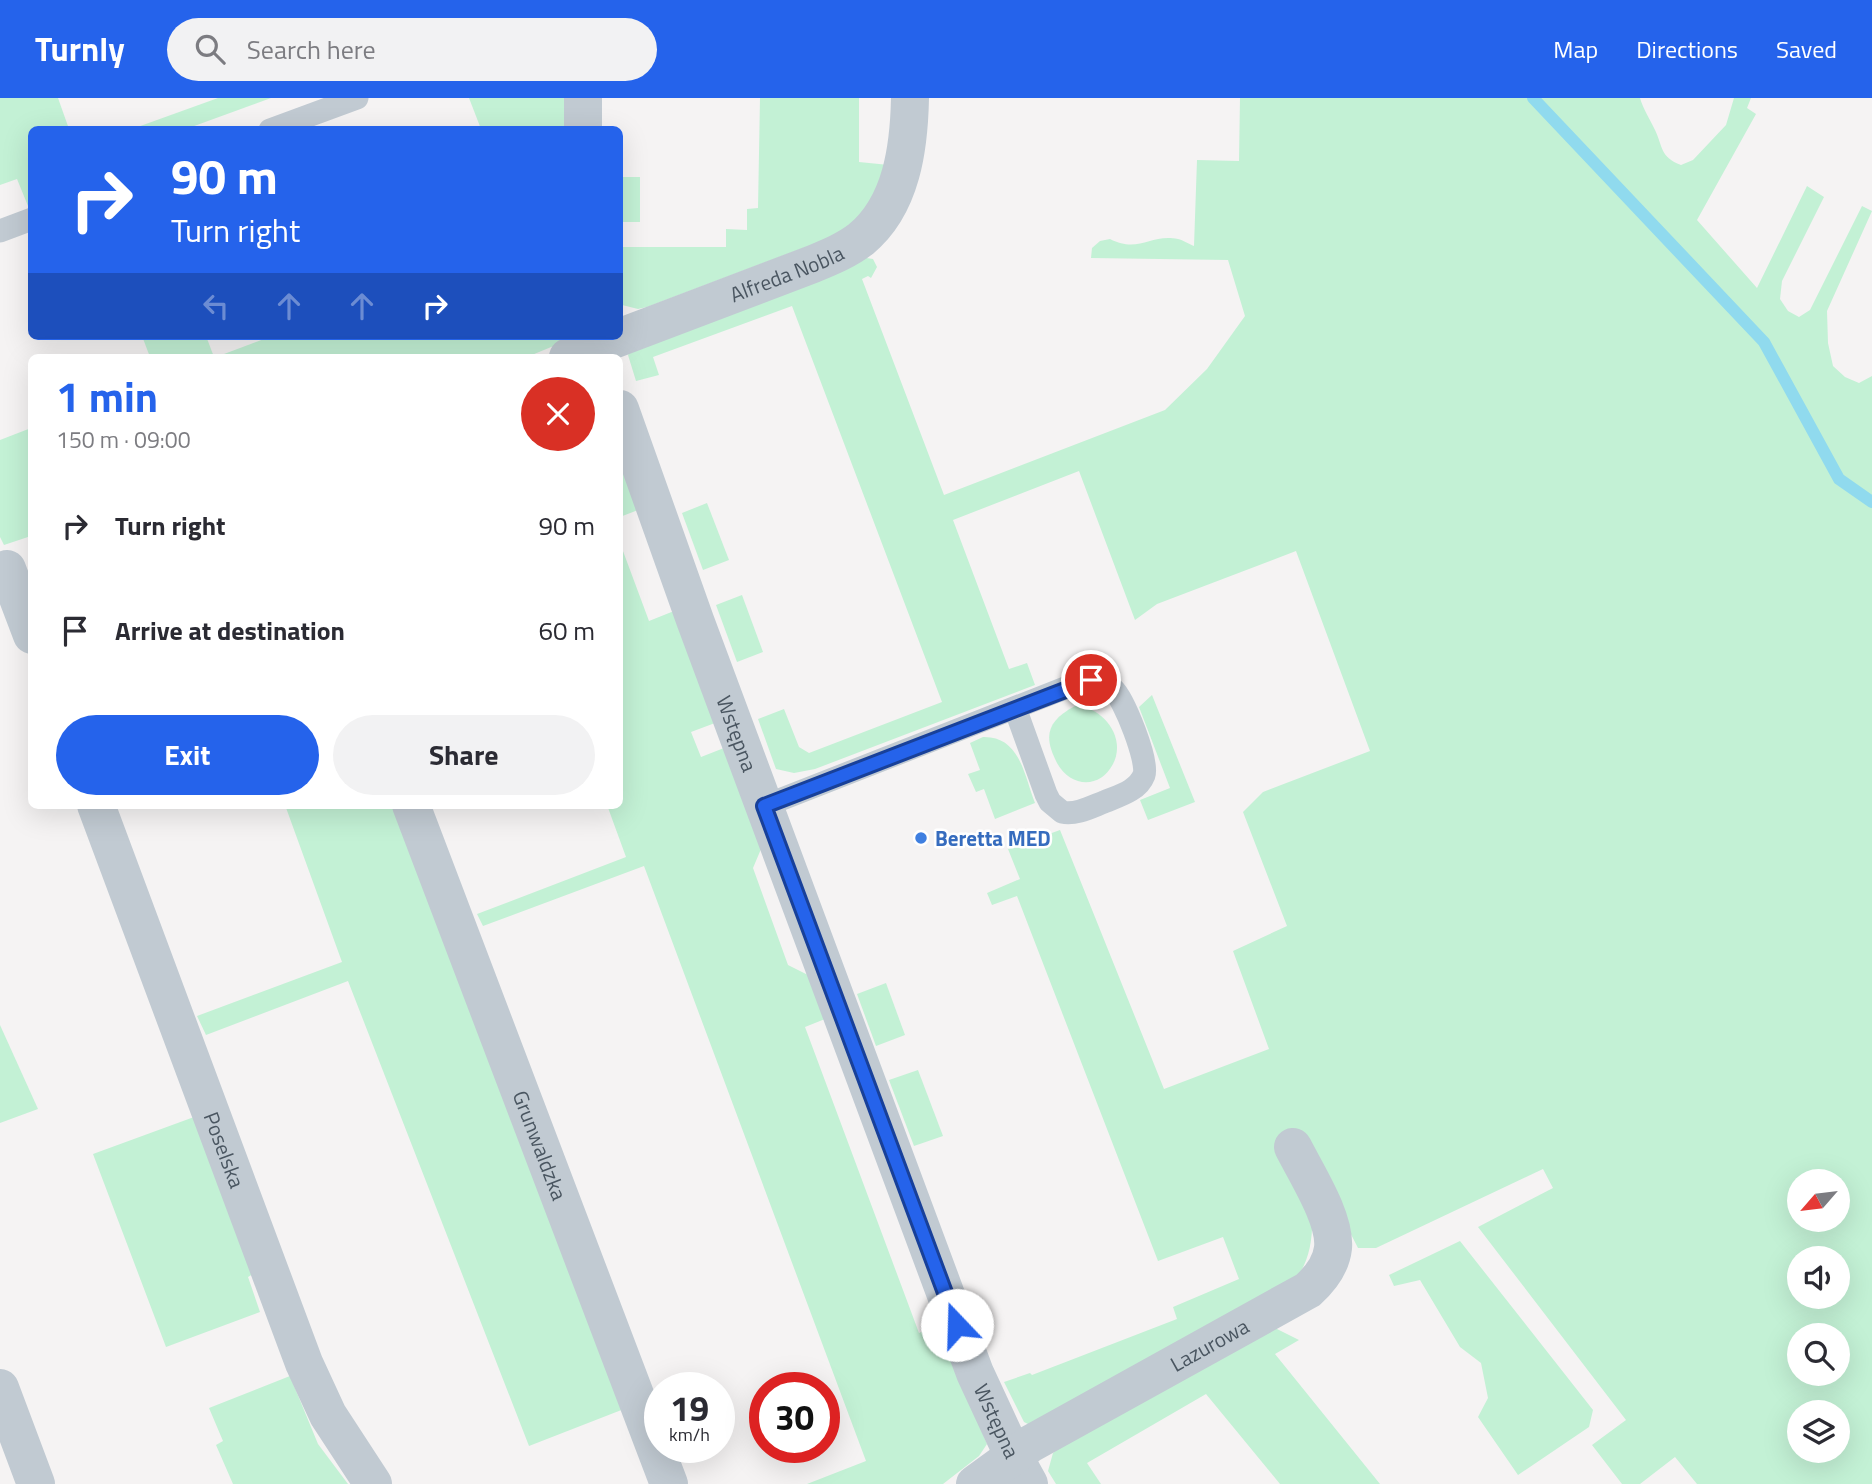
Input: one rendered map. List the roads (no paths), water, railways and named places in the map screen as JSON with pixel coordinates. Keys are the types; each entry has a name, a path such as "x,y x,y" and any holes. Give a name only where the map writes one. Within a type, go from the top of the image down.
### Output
{"street":[{"path":"583,98 583,126"},
{"name":"Alfreda Nobla","path":"623,337 813,264 862,239 877,222 898,184 907,140 910,98"},
{"name":"Alfreda Nobla","path":"592,349 615,340"},
{"name":"Wstępna","path":"623,418 975,1373 1021,1470"},
{"path":"13,567 28,621"},
{"name":"Poselska","path":"97,809 304,1363 328,1415 373,1484"},
{"name":"Grunwaldzka","path":"413,809 669,1484"},
{"name":"Lazurowa","path":"975,1484 1021,1470 1308,1290 1320,1279 1329,1265 1333,1249 1332,1233 1293,1147"},
{"path":"0,1388 36,1484"}],"lane":[{"path":"281,126 357,98"},
{"path":"0,231 28,220"},
{"path":"764,806 1083,681 1100,680 1108,684 1123,703 1144,761 1144,775 1139,783 1123,794 1078,811 1062,812 1050,802 1046,794 1015,708"}],"waterway":[{"path":"1533,98 1764,342 1839,479 1872,502"}],"place":[{"name":"Beretta MED","path":"921,838"}]}
